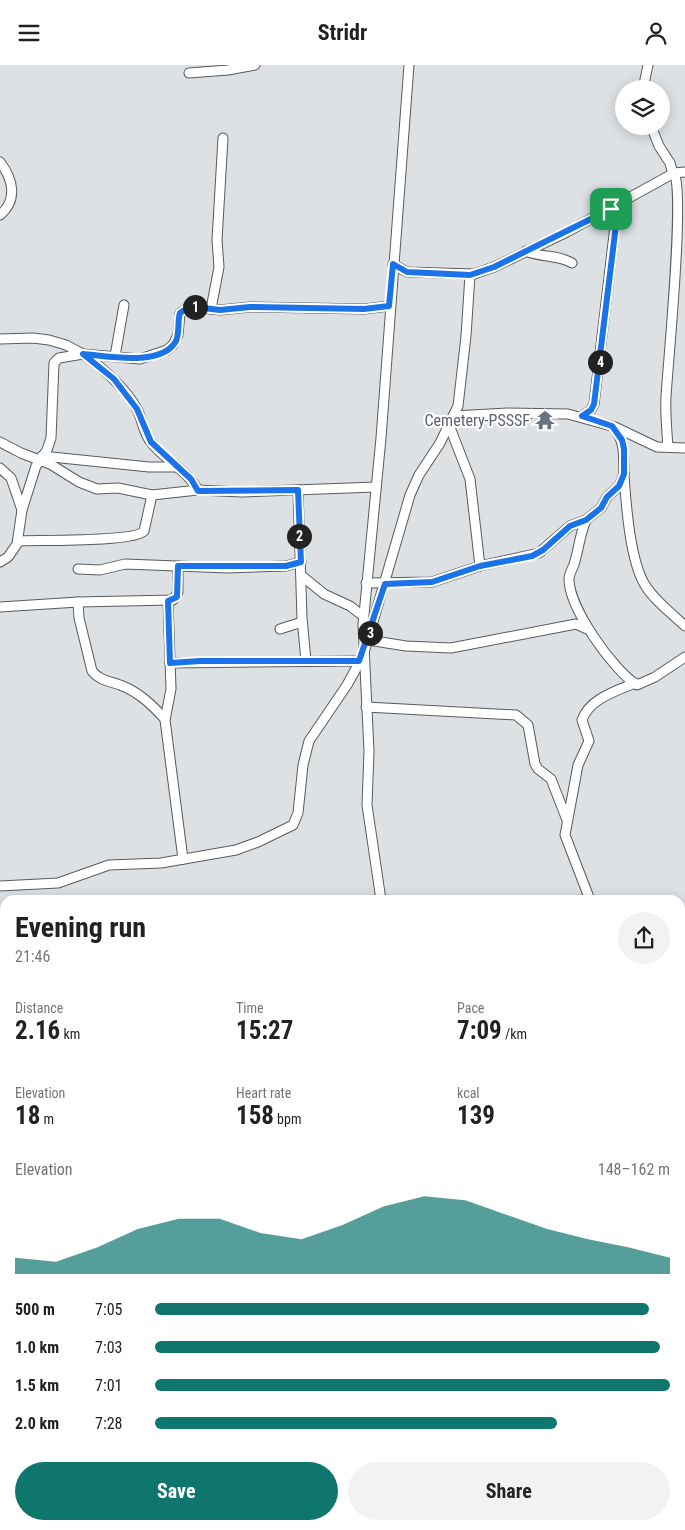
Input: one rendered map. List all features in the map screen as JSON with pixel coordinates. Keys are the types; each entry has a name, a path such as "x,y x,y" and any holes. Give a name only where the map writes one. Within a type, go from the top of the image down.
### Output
{"street":[{"path":"189,73 228,70 254,65"},
{"path":"380,895 367,805 370,751 361,658 389,306 403,169 409,65"},
{"path":"646,80 648,65"},
{"path":"654,135 659,147 670,163 679,185 681,217 666,399 668,447"},
{"path":"211,309 219,267 217,240 223,138"},
{"path":"0,162 8,173 11,196 9,206 0,215"},
{"path":"393,264 407,272 470,275 494,267 611,209 674,173 685,172"},
{"path":"582,416 591,410 594,404 602,354 616,225 615,214 611,209"},
{"path":"526,251 537,255 560,257 572,263"},
{"path":"0,886 58,883 109,865 161,863 236,850 258,843 293,825 298,813 303,765 309,741 347,685 361,658 385,584 410,495 419,475 449,425 460,398 470,275"},
{"path":"114,356 124,305"},
{"path":"0,562 8,557 18,541 22,510 41,458 52,438 54,363 59,358 83,354 140,359 167,350 176,340 180,313 189,307 211,309 250,307 364,309 389,306"},
{"path":"0,339 33,338 66,345 83,354 114,379 137,409 151,442 191,479 198,491"},
{"path":"453,416 561,413 582,416 612,426 656,447 685,448"},
{"path":"449,425 470,479 480,566"},
{"path":"612,426 622,440 633,547 643,583 685,626"},
{"path":"0,442 21,453 41,458 149,467 176,467"},
{"path":"41,458 79,482 95,489 118,488 152,495 198,491 376,487"},
{"path":"0,469 10,478 22,510"},
{"path":"366,583 432,582 480,566 539,553 570,526 586,520 601,508 607,497 619,486 624,474"},
{"path":"298,490 302,623 306,661"},
{"path":"18,541 120,538 140,535 144,531 152,495"},
{"path":"586,520 579,537 575,562 569,579 580,615 589,630 616,665 634,683 639,685 685,657"},
{"path":"78,569 100,570 125,564 286,566 301,562"},
{"path":"0,607 78,602 168,601 177,597 178,566"},
{"path":"302,576 324,594 350,606 363,616"},
{"path":"168,601 171,696 165,719 170,766 179,814 183,859"},
{"path":"78,602 79,618 92,671 107,682 120,685 142,697 165,719"},
{"path":"280,629 302,623"},
{"path":"368,640 406,646 451,649 576,624 589,630"},
{"path":"170,663 306,661 361,658"},
{"path":"588,895 565,835 578,765 589,741 583,724 584,714 609,694 634,683"},
{"path":"366,707 516,715 528,725 535,764 538,769 551,779 568,820"}],"place":[{"name":"Cemetery-PSSSF","path":"545,420"}],"route":[{"path":"611,209 615,214 616,225 602,354 594,404 591,410 582,416 612,426 619,434 624,449 624,474 619,486 607,497 601,508 586,520 570,526 543,550 532,556 480,566 432,582 385,584 363,655 359,661 200,661 170,663 168,601 177,597 178,566 228,568 286,566 301,562 298,490 198,491 191,479 171,463 151,442 141,423 137,409 114,379 83,354 144,359 167,350 173,345 178,335 180,313 189,307 220,310 250,307 364,309 389,306 393,264 407,272 474,274 494,267 611,209"}]}
